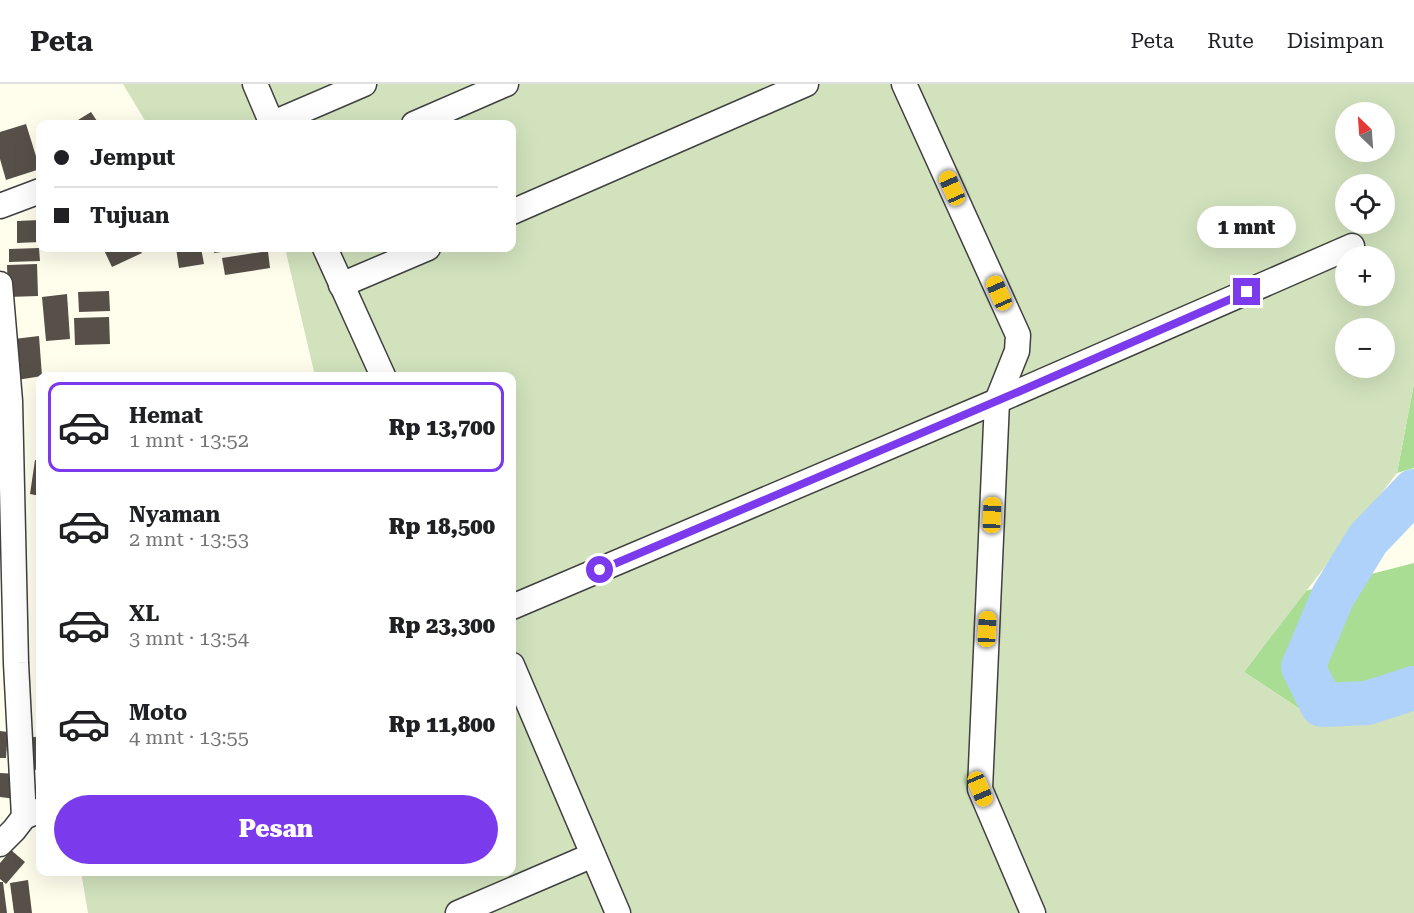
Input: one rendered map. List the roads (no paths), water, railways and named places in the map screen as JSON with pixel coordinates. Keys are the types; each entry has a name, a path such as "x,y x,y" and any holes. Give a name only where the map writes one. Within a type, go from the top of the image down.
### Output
{"street":[{"path":"255,84 270,120"},
{"path":"281,120 364,84"},
{"path":"423,120 506,84"},
{"path":"516,210 806,84"},
{"path":"904,84 1018,335 1017,351 997,401 980,789 1033,913"},
{"path":"0,206 36,192"},
{"path":"327,252 380,372"},
{"path":"341,285 419,252"},
{"path":"516,605 997,401 1335,253"},
{"path":"0,284 10,401 16,663 10,714 32,813 0,844"},
{"path":"516,674 618,913"},
{"path":"458,913 593,855"}],"waterway":[{"path":"1414,491 1368,539 1333,596 1303,667 1322,705 1367,703 1414,688"}]}
